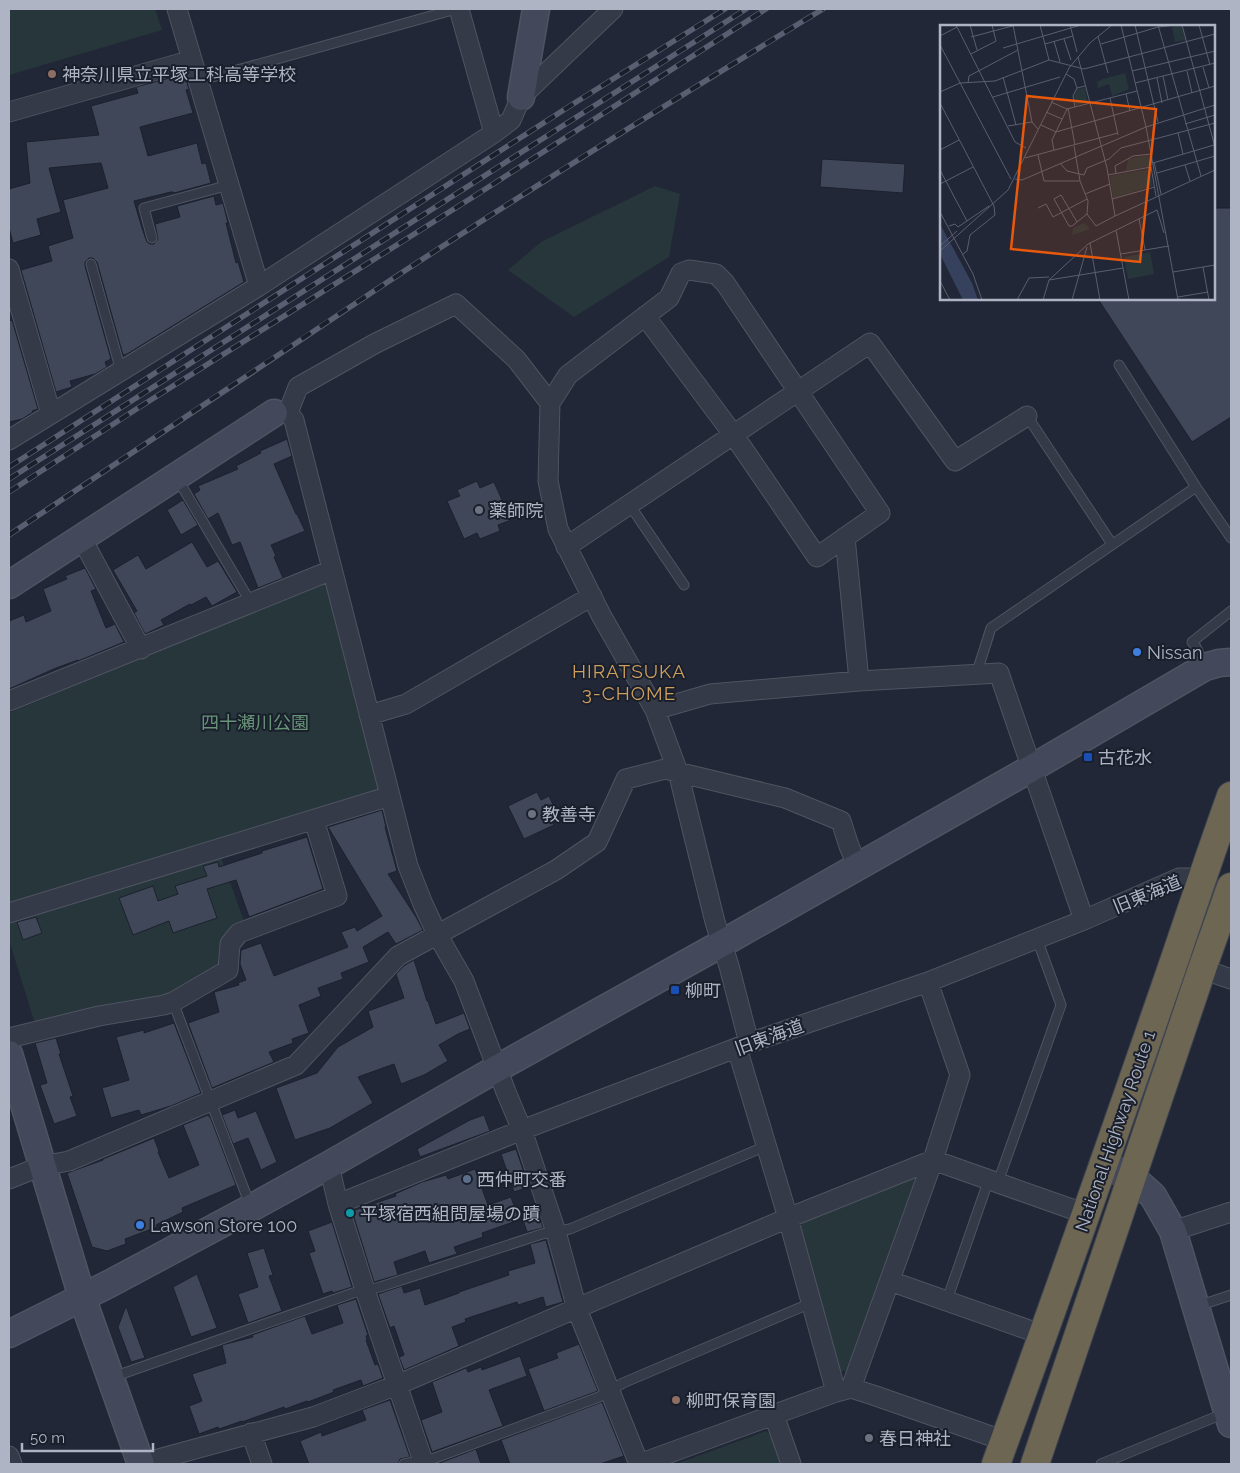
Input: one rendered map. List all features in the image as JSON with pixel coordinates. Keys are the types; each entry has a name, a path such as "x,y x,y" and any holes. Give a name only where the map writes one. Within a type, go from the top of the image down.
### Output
{"highway":[{"name":"National Highway Route 1","path":"1001,1453 1231,796"},
{"name":"National Highway Route 1","path":"1035,1464 1202,968 1231,888"}],"street":[{"path":"177,9 259,286"},
{"path":"457,9 494,133"},
{"path":"9,440 259,286 494,133 511,120 521,98 536,9"},
{"path":"521,98 613,9"},
{"path":"9,112 192,60"},
{"path":"9,269 51,414"},
{"path":"644,316 733,434 817,557 880,513 725,283 716,274 689,270 681,273 669,298 644,316 568,375 550,404 548,481 558,529 601,615 655,710 678,772 715,922 729,966 743,1046 766,1146 811,1303 844,1390"},
{"path":"9,586 176,476 281,413 298,387 376,343 456,304 516,359 550,404"},
{"path":"566,547 870,343 955,461 1027,416"},
{"path":"281,413 294,420 408,866 422,904 464,981 522,1130 556,1232 577,1309 639,1464 844,1390 882,1398 1001,1453"},
{"path":"845,537 859,681"},
{"path":"82,539 141,648"},
{"path":"9,701 332,570"},
{"path":"369,715 406,704 592,596"},
{"path":"9,1334 82,1298 329,1165 498,1068 858,867 1205,667 1231,662"},
{"path":"655,710 710,694 859,681 999,673 1084,920"},
{"path":"9,1179 42,1166 69,1161 296,1065 398,956 556,870 597,842 626,778 665,769 785,798 841,821 848,846 858,867"},
{"path":"9,913 390,796"},
{"path":"9,1038 99,1016 173,1002 228,970 230,944 239,933 337,896 314,820"},
{"name":"旧東海道","path":"338,1204 522,1130 743,1046 928,982 1084,920 1179,878 1202,878"},
{"path":"1202,968 1231,978"},
{"path":"844,1390 890,1281 933,1160 960,1075 928,982"},
{"path":"9,1054 82,1298 141,1464 314,1417 397,1385 788,1218 933,1160 1086,1214"},
{"path":"329,1165 338,1204 365,1290 424,1462"},
{"path":"1103,1165 1132,1177 1153,1196 1173,1231 1229,1418"},
{"path":"1173,1231 1231,1212"},
{"path":"890,1281 1043,1334"},
{"path":"774,1415 791,1464"},
{"path":"251,1433 262,1464"},
{"path":"9,1456 12,1464"}],"lane":[{"path":"198,81 457,9"},
{"path":"152,238 144,208 229,185"},
{"path":"91,264 121,371"},
{"path":"1119,364 1231,538"},
{"path":"1027,416 1112,544"},
{"path":"176,476 251,603"},
{"path":"976,674 991,628 1196,486"},
{"path":"629,504 684,585"},
{"path":"1205,667 1192,642 1231,612"},
{"path":"947,1300 1061,1005 1037,939"},
{"path":"173,1002 251,1208"},
{"path":"110,1378 353,1292 380,1287 542,1234 570,1230 766,1146"},
{"path":"1196,1306 1231,1296"},
{"path":"404,1464 424,1462 599,1397 623,1383 811,1303"},
{"path":"1101,1464 1229,1418"}],"green space":[{"path":"9,9 155,9 162,30 9,75"},
{"path":"655,186 680,194 669,257 574,317 508,270 541,242"},
{"name":"四十瀬川公園","path":"324,582 328,585 379,788 378,794 9,904 9,713"},
{"path":"221,857 245,924 222,967 169,999 36,1027 9,940 9,921"},
{"path":"911,1177 915,1180 846,1371 838,1372 797,1232 802,1223"},
{"path":"766,1431 770,1434 780,1464 676,1464"}],"building":[{"path":"184,74 189,89 186,90 193,113 140,127 148,156 197,143 202,164 206,163 211,183 134,201 147,242 154,244 158,239 155,224 180,217 177,206 214,196 216,205 223,203 236,263 238,262 244,282 123,355 97,262 93,258 89,258 85,262 85,266 111,359 105,362 107,367 95,374 70,381 72,387 56,392 21,270 52,261 48,246 73,238 63,200 108,188 101,163 49,168 61,212 37,219 41,235 13,243 9,228 9,189 30,183 26,142 99,135 91,106 138,93 136,87"},
{"path":"822,159 905,164 903,193 820,187"},
{"path":"1215,208 1231,208 1231,417 1192,442 1099,300 1215,300"},
{"path":"12,320 38,409 22,419 9,422 9,321"},
{"path":"287,439 292,456 274,464 305,531 271,545 283,578 258,588 240,542 232,545 218,513 208,519 194,494 200,490 198,486 238,469 236,466 261,453 260,451"},
{"name":"薬師院","path":"477,481 480,488 494,482 511,520 498,525 500,531 480,539 477,533 464,539 447,501 460,496 457,490"},
{"path":"183,500 198,525 181,535 167,510"},
{"path":"192,542 207,567 218,561 237,592 212,606 206,597 190,604 161,620 164,625 145,634 134,613 137,611 113,570 138,555 146,569"},
{"path":"85,568 96,589 91,591 106,628 115,624 124,642 56,668 9,689 9,621 24,615 26,622 51,611 43,589 67,579 65,576"},
{"name":"教善寺","path":"537,792 541,800 549,796 557,813 550,816 554,825 524,839 508,806"},
{"path":"382,810 397,871 388,874 423,930 396,944 388,932 363,947 369,962 341,973 343,979 318,988 321,996 299,1005 309,1033 292,1039 293,1043 269,1052 274,1062 212,1088 188,1023 219,1012 214,992 239,985 238,983 246,980 240,964 241,950 261,943 274,976 348,947 341,932 355,927 357,931 382,916 328,827"},
{"path":"307,837 323,889 249,917 236,880 207,889 217,918 173,933 169,921 133,935 119,898 153,886 158,901 178,894 175,886 207,876 203,866 218,862 219,867"},
{"path":"36,917 42,933 23,940 17,922"},
{"path":"414,960 436,1024 464,1013 470,1029 439,1045 448,1061 424,1075 401,1084 394,1064 358,1077 373,1103 330,1128 295,1140 276,1088 317,1073 338,1047 373,1027 368,1011 404,998 396,974 405,965"},
{"path":"174,1023 201,1093 171,1106 141,1115 139,1110 111,1118 102,1088 129,1080 116,1037 144,1030 144,1033"},
{"path":"56,1038 61,1054 59,1054 73,1096 70,1097 77,1116 54,1124 40,1085 47,1083 35,1043"},
{"path":"235,1110 238,1118 256,1111 277,1162 261,1170 248,1138 233,1144 222,1115"},
{"path":"208,1115 236,1185 182,1208 183,1212 156,1225 157,1227 125,1239 126,1244 107,1251 92,1247 67,1173 154,1138 169,1178 199,1165 183,1125"},
{"path":"484,1115 490,1131 420,1157 417,1149 470,1120"},
{"path":"516,1149 529,1187 514,1192 501,1154"},
{"path":"475,1169 488,1205 511,1197 519,1220 482,1233 483,1237 454,1247 457,1254 429,1263 425,1251 394,1262 398,1275 374,1282 352,1211 396,1196 395,1194 422,1182 446,1175 448,1179"},
{"path":"538,1212 543,1228 527,1232 522,1217"},
{"path":"332,1222 352,1287 323,1294 309,1253 315,1251 308,1231"},
{"path":"546,1240 563,1302 546,1307 543,1297 518,1305 517,1302 465,1319 466,1322 452,1327 459,1346 404,1370 399,1357 404,1355 394,1326 390,1328 378,1294 402,1286 404,1293 420,1288 425,1305 509,1275 508,1271 535,1263 530,1244"},
{"path":"264,1248 273,1275 269,1276 282,1311 248,1323 238,1294 258,1287 247,1253"},
{"path":"197,1274 217,1328 191,1337 173,1287"},
{"path":"356,1299 368,1335 366,1340 375,1365 378,1364 383,1378 363,1386 361,1380 308,1402 285,1409 284,1407 242,1422 219,1429 218,1427 199,1434 189,1406 202,1401 192,1374 226,1363 222,1345 253,1337 252,1335 305,1316 312,1334 343,1323 337,1305"},
{"path":"126,1306 145,1358 131,1362 118,1327"},
{"path":"579,1344 598,1391 544,1411 528,1369 558,1358 556,1353"},
{"path":"520,1356 527,1376 489,1390 503,1426 432,1452 421,1420 442,1412 432,1382 466,1368 468,1372 481,1367 482,1370"},
{"path":"390,1400 410,1457 400,1459 398,1464 309,1464 300,1441 321,1432 322,1436 366,1420 362,1410"},
{"path":"602,1402 624,1456 600,1464 510,1464 501,1440"},
{"path":"476,1449 481,1464 437,1464"}],"railway":[{"path":"9,467 573,104 725,9"},
{"path":"9,479 746,9"},
{"path":"9,492 766,9"},
{"path":"9,535 432,253 599,147 823,9"}],"place":[{"name":"神奈川県立平塚工科高等学校","path":"52,74"},
{"name":"薬師院","path":"479,510"},
{"name":"Nissan","path":"1137,652"},
{"name":"古花水","path":"1088,757"},
{"name":"教善寺","path":"532,814"},
{"name":"柳町","path":"675,990"},
{"name":"西仲町交番","path":"467,1179"},
{"name":"平塚宿西組問屋場の蹟","path":"350,1213"},
{"name":"Lawson Store 100","path":"140,1225"},
{"name":"柳町保育園","path":"676,1400"},
{"name":"春日神社","path":"869,1438"}],"district":[{"name":"HIRATSUKA 3-CHOME","path":"629,682"}]}
